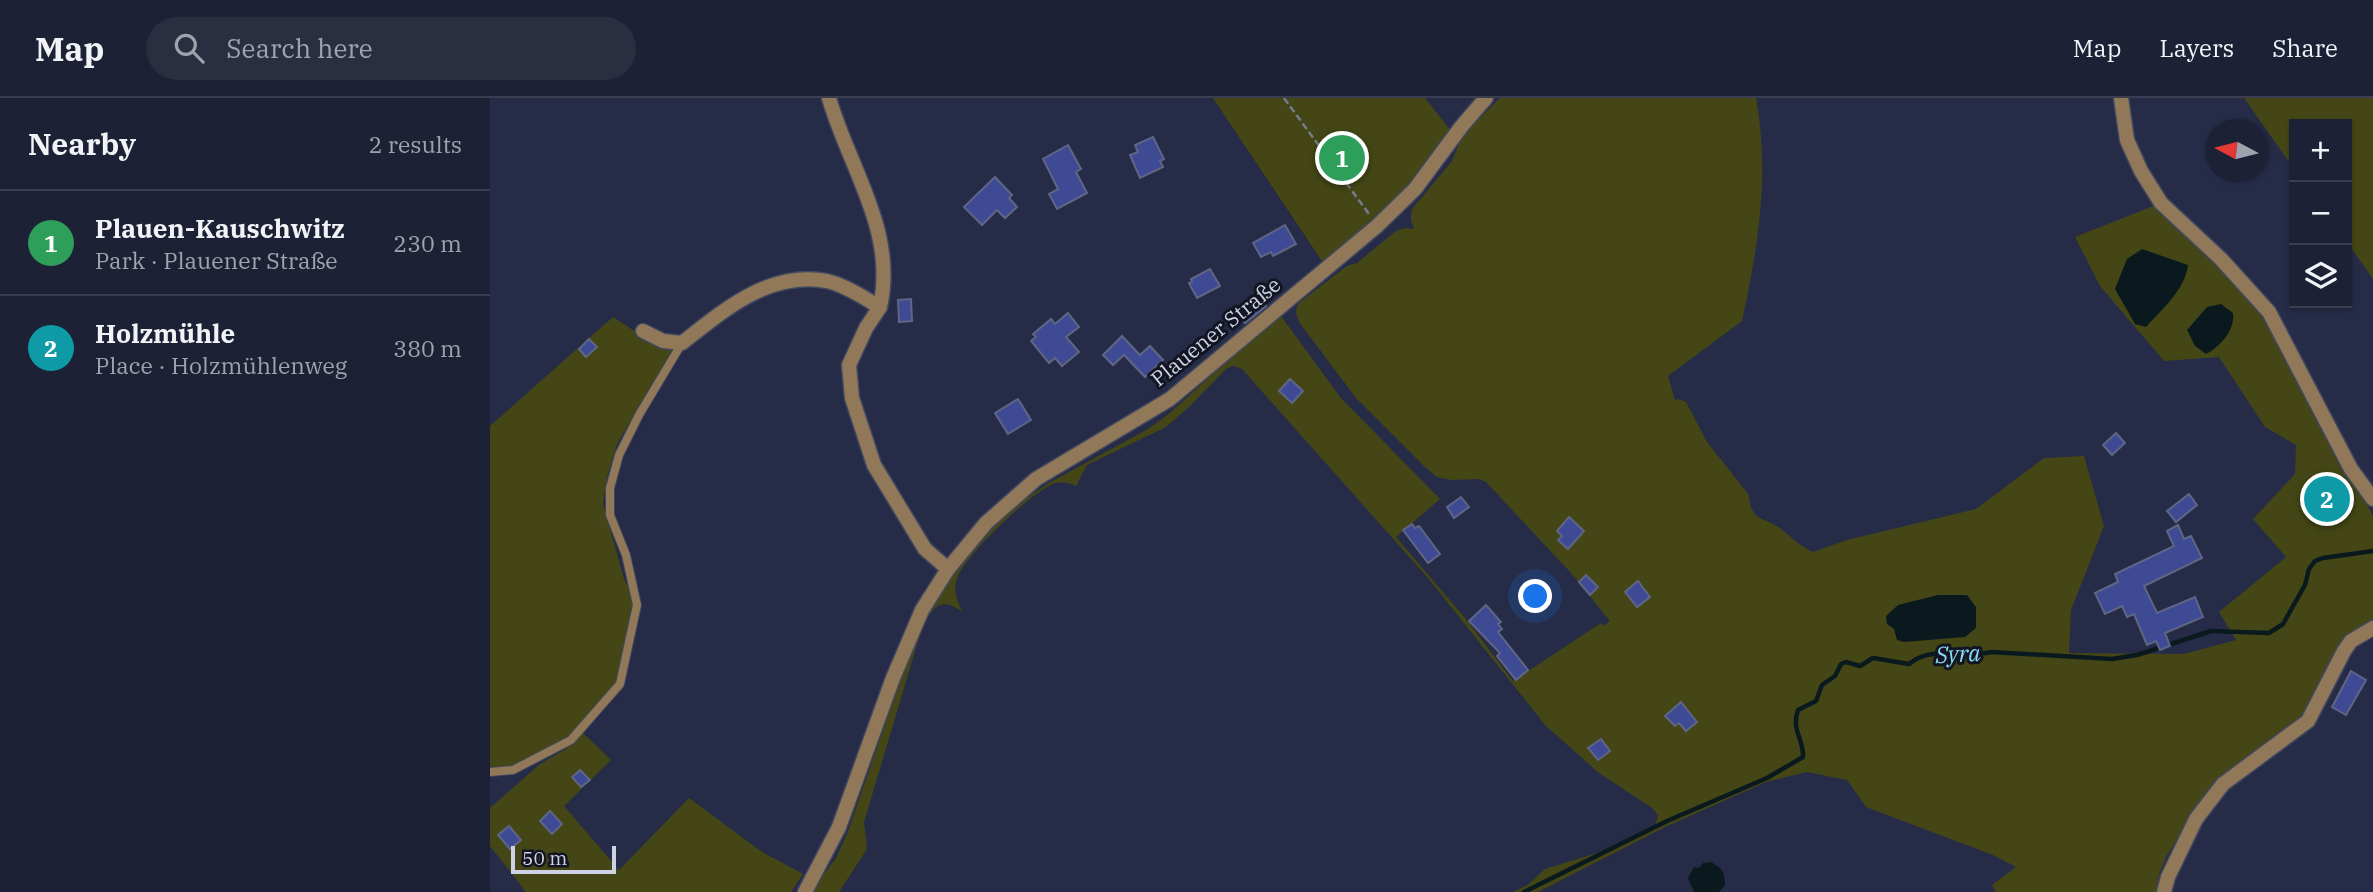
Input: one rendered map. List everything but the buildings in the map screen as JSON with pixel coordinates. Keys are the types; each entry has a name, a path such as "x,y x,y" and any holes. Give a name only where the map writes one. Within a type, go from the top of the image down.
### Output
{"street":[{"path":"829,98 879,229 885,288 880,307 866,328 849,365 852,398 874,465 925,549 948,569"},
{"name":"Plauener Straße","path":"805,892 839,827 893,678 922,610 948,569 986,523 1036,479 1170,399 1377,226 1415,190 1486,98"},
{"path":"2121,98 2127,140 2141,172 2161,203 2221,260 2269,312 2351,468 2373,499"},
{"path":"643,331 663,341 682,344 728,307 763,288 794,280 828,281 880,307"},
{"path":"2164,892 2168,877 2196,819 2223,784 2308,721 2344,651 2351,641 2373,628"}],"lane":[{"path":"490,772 513,770 571,740 620,684 637,605 626,555 610,515 610,488 619,455 639,415 682,344"}],"path":[{"path":"1284,98 1377,226"}],"green space":[{"path":"1213,98 1425,98 1451,131 1413,185 1324,264"},
{"path":"1500,98 1756,98 1762,182 1753,266 1742,321 1668,376 1675,400 1686,402 1707,442 1749,495 1752,510 1756,515 1813,552 1847,540 1976,509 2044,458 2084,456 2104,526 2071,610 2069,653 2184,654 2236,640 2219,612 2286,557 2253,519 2295,474 2296,445 2265,427 2219,357 2164,361 2100,286 2075,237 2161,203 2269,312 2373,516 2373,624 2347,635 2297,727 2271,738 2208,791 2166,857 2156,892 1996,892 1992,885 2016,867 1993,855 1866,807 1847,780 1807,772 1766,782 1663,828 1538,892 1513,892 1529,884 1545,869 1597,853 1655,826 1658,815 1652,808 1599,773 1546,726 1428,578 1242,369 1234,366 1227,368 1166,427 1087,465 1076,486 1055,483 1031,498 1001,524 974,553 958,576 955,586 963,612 943,604 934,609 922,628 864,822 867,849 839,892 811,892 836,858 847,834 920,625 945,582 996,524 1021,502 1047,484 1148,429 1170,413 1276,316 1281,316 1340,397 1440,499 1396,537 1465,618 1513,681 1601,623 1604,626 1610,621 1571,573 1486,482 1479,479 1451,480 1437,477 1425,467 1356,398 1299,322 1296,314 1300,302 1347,266 1357,263 1396,231 1414,229 1412,209 1452,161 1462,136"},
{"path":"2244,98 2373,98 2373,279 2352,249 2352,119 2289,119 2289,162 2268,132 2268,119 2259,119"},
{"path":"613,317 636,332 674,347 617,444 607,477 603,504 624,579 637,605 620,684 571,740 513,770 490,772 490,426"},
{"path":"583,733 611,760 564,806 619,870 689,798 762,852 803,874 791,892 526,892 490,846 490,808 540,764 566,749"}],"shaded area":[{"path":"2142,249 2188,265 2178,291 2146,327 2135,324 2115,289 2127,259"},
{"path":"2221,304 2233,313 2232,325 2222,342 2206,354 2195,346 2187,330 2207,307"},
{"path":"1938,595 1967,595 1976,607 1976,628 1965,637 1904,642 1897,640 1894,629 1887,624 1886,616 1898,605"},
{"path":"1711,862 1722,871 1725,885 1719,892 1694,892 1688,878 1694,867 1699,868 1703,863"}],"waterway":[{"name":"Syra","path":"1524,892 1667,821 1767,778 1803,757 1796,724 1798,710 1816,701 1822,685 1835,676 1841,664 1846,662 1860,666 1873,658 1909,664 1918,658 1938,653 1992,652 2112,659 2137,655 2211,631 2269,633 2283,624 2315,561 2373,551"}],"place":[{"name":"Plauen-Kauschwitz","path":"1342,158"},
{"name":"Holzmühle","path":"2327,499"}]}
